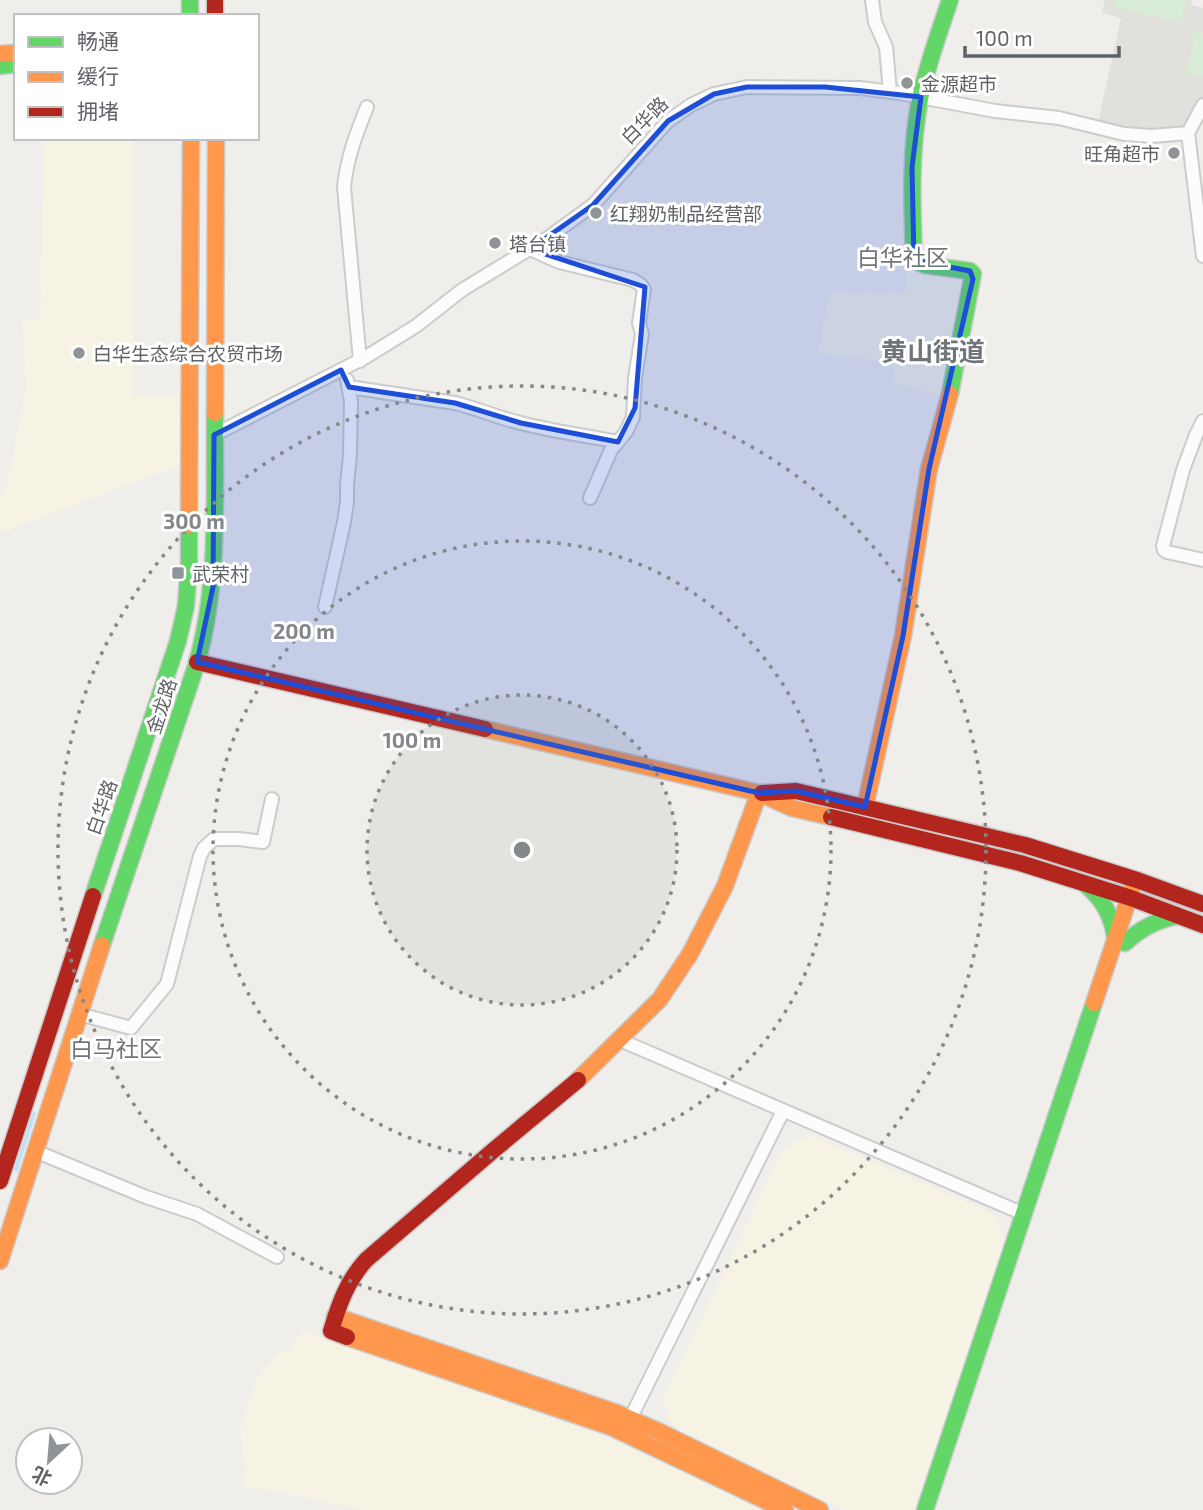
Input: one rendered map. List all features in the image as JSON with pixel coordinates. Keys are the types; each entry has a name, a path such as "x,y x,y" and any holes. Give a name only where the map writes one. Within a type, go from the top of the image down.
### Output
{"street":[{"path":"872,0 875,22 886,47 890,92"},
{"path":"865,807 903,636 929,470 950,396 973,279 970,271 925,265 914,256 912,167 921,97 950,0"},
{"name":"白华路","path":"215,435 360,361 416,326 462,290 571,222 593,205 668,121 703,98 725,91 747,87 836,87 890,92 995,111 1059,118 1125,134 1188,134"},
{"path":"1203,105 1188,134 1203,256"},
{"path":"360,361 344,187 350,148 367,107"},
{"name":"白华路","path":"0,1181 178,641 188,585 191,140"},
{"name":"金龙路","path":"0,1261 206,628 213,587 216,140"},
{"path":"530,249 559,261 633,280 644,289 639,323 642,334 635,378 635,408 630,425 611,450 590,498"},
{"path":"325,607 344,522 351,455 351,401 347,379 341,370"},
{"path":"349,387 471,406 521,424 618,442"},
{"path":"1203,421 1189,452 1163,546 1167,552 1203,560"},
{"path":"197,662 760,793 792,808 1020,863 1134,899 1203,925"},
{"path":"760,793 796,791 1025,845 1203,904"},
{"path":"333,1323 345,1288 366,1260 555,1100 660,999 701,936 725,886 760,793"},
{"path":"79,1014 131,1028 167,984 204,848 214,839 263,842 272,799"},
{"path":"935,1510 1140,881"},
{"path":"1081,882 1095,893 1106,907 1120,942"},
{"path":"925,1510 1024,1214 1120,942 1154,922 1179,916"},
{"path":"620,1040 1024,1214"},
{"path":"630,1419 783,1111"},
{"path":"35,1152 146,1197 197,1214 277,1257"},
{"path":"333,1323 596,1405 820,1510"},
{"path":"333,1323 611,1427 785,1510"}],"highlighted area":[{"path":"747,87 825,87 921,97 912,167 914,260 970,271 973,279 929,469 903,636 865,807 796,791 759,793 197,662 213,587 214,435 341,370 349,387 455,403 521,423 618,442 635,408 645,287 530,249 593,205 668,121 714,94"}],"shaded area":[{"path":"1105,0 1192,0 1191,5 1203,8 1203,97 1188,127 1158,132 1130,131 1098,123 1121,18 1102,13"},
{"name":"白华生态综合农贸市场","path":"44,140 133,140 133,397 179,394 180,465 5,531 0,530 0,506 4,488 7,488 26,386 22,320 40,320"},
{"path":"908,267 965,275 954,354 943,396 891,382 894,363 818,353 830,291 905,292"},
{"path":"812,1136 982,1208 995,1218 1003,1232 1005,1240 914,1510 844,1510 682,1434 667,1417 662,1400 783,1150 796,1139"},
{"path":"303,1331 598,1433 764,1510 363,1510 242,1485 246,1465 243,1461 240,1428 258,1377 280,1351 288,1352"}],"green space":[{"path":"1115,0 1186,0 1181,22 1113,7"},
{"path":"1195,32 1203,33 1203,77 1186,73"}],"waterway":[{"path":"16,1170 34,1114"}],"traffic: fast":[{"path":"190,0 190,14"},
{"path":"950,0 920,99 913,158 912,197 914,256 925,265 970,271 973,274 950,394"},
{"path":"0,66 14,64"},
{"path":"102,945 204,635 214,541 215,413"},
{"path":"93,896 178,641 186,606 189,525"},
{"path":"1086,885 1106,908 1115,937"},
{"path":"1125,943 1149,926 1177,916"},
{"path":"925,1510 1094,1003"}],"traffic: slow":[{"path":"0,54 14,53"},
{"path":"189,525 191,140"},
{"path":"215,413 216,140"},
{"path":"865,807 903,636 929,469 950,394"},
{"path":"485,729 759,793 792,808 831,817"},
{"path":"578,1080 660,999 690,954 725,886 759,793"},
{"path":"1094,1003 1135,880"},
{"path":"0,1261 102,945"},
{"path":"335,1316 617,1413 820,1510"},
{"path":"347,1337 611,1427 785,1510"}],"traffic: jam":[{"path":"215,0 215,14"},
{"path":"197,662 485,729"},
{"path":"762,793 796,791 1025,845 1203,904"},
{"path":"831,817 1020,863 1131,898 1203,925"},
{"path":"0,1181 93,896"},
{"path":"347,1337 331,1331 344,1293 366,1260 578,1080"}],"place":[{"name":"金源超市","path":"907,83"},
{"name":"旺角超市","path":"1174,153"},
{"name":"红翔奶制品经营部","path":"596,213"},
{"name":"塔台镇","path":"495,243"},
{"name":"白华生态综合农贸市场","path":"79,353"},
{"name":"武荣村","path":"178,573"}],"district":[{"name":"白华社区","path":"903,257"},
{"name":"黄山街道","path":"933,350"},
{"name":"白马社区","path":"116,1048"}]}
